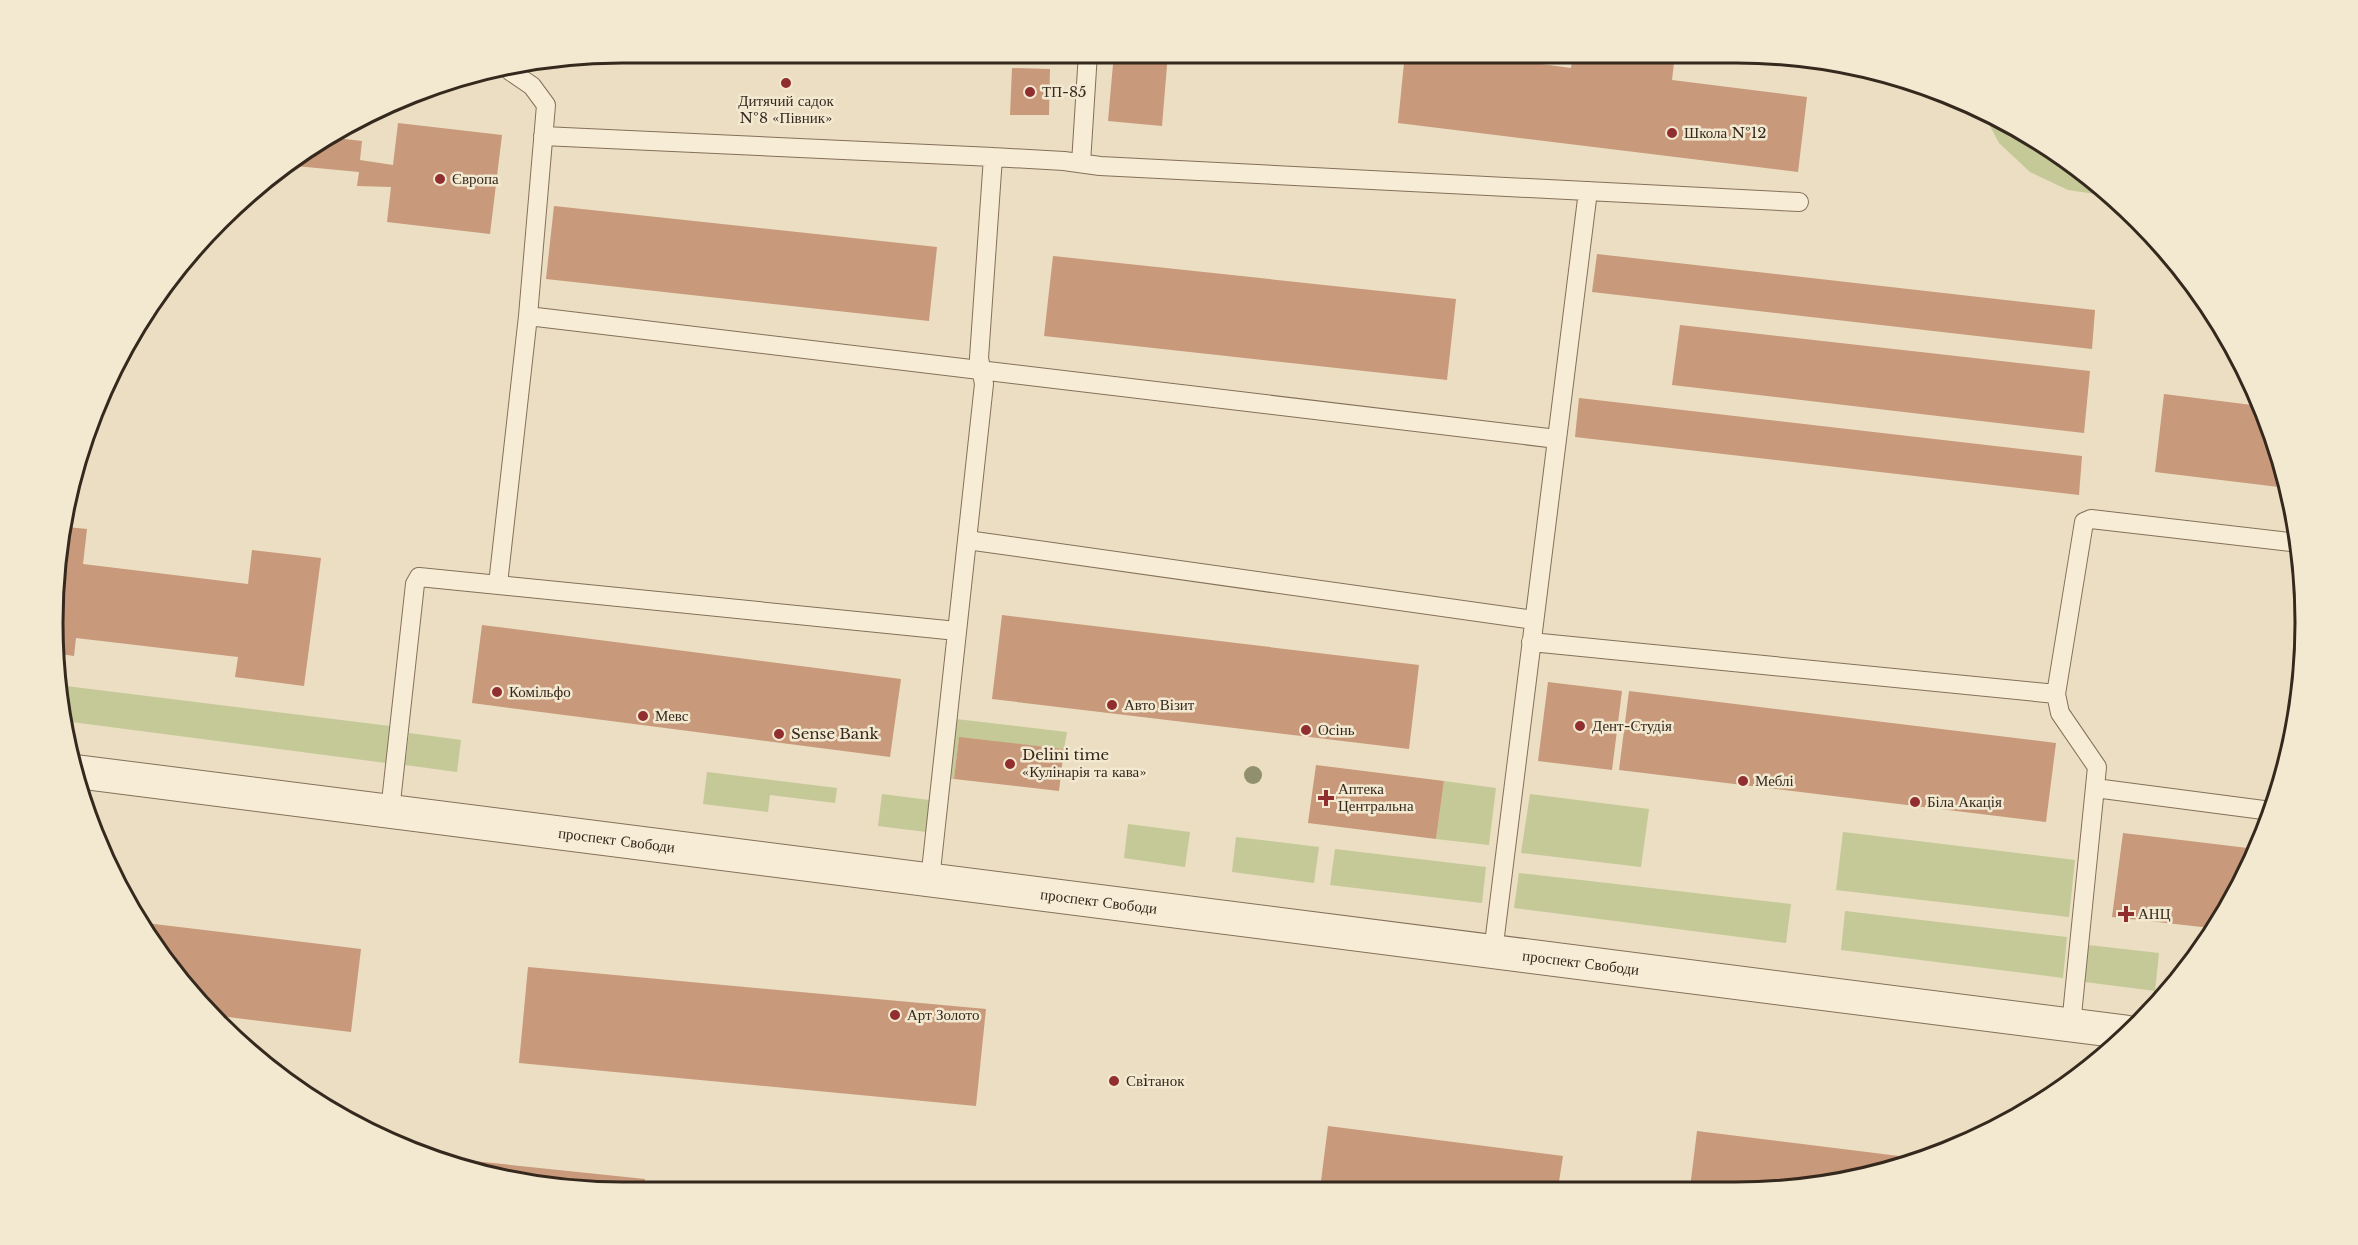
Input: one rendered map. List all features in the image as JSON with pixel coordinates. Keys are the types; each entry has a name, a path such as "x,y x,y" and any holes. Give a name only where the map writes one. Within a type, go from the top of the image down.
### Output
{"street":[{"name":"проспект Свободи","path":"84,772 2117,1031"}],"lane":[{"path":"1080,163 1087,63"},
{"path":"498,584 528,316 546,105 532,86 514,74"},
{"path":"543,136 993,157 1100,166 1799,202"},
{"path":"930,880 984,384 979,358 993,157"},
{"path":"1493,952 1588,191"},
{"path":"528,316 1557,439"},
{"path":"2071,1025 2097,767 2060,713 2056,694 2082,528 2087,520 2289,542"},
{"path":"967,540 1534,620"},
{"path":"390,811 416,580 419,577 957,631"},
{"path":"1531,642 2056,694"},
{"path":"2095,788 2262,810"}],"green space":[{"path":"1989,124 2046,157 2094,194 2068,190 2030,172 1999,143"},
{"path":"67,686 390,726 386,763 72,722"},
{"path":"956,719 1067,732 1064,749 959,738 954,779 950,779"},
{"path":"409,733 461,740 457,772 405,765"},
{"path":"707,772 837,788 835,803 770,795 768,812 703,804"},
{"path":"1444,781 1496,788 1489,845 1436,839"},
{"path":"882,794 929,800 926,832 878,826"},
{"path":"1530,794 1649,809 1641,867 1521,853"},
{"path":"1128,824 1190,832 1185,867 1124,858"},
{"path":"1843,832 2075,860 2069,917 1836,890"},
{"path":"1236,837 1319,847 1314,883 1232,872"},
{"path":"1335,849 1486,867 1482,903 1330,885"},
{"path":"1519,873 1791,904 1786,943 1514,908"},
{"path":"1845,911 2067,937 2063,978 1841,950"},
{"path":"2088,945 2159,953 2155,991 2085,982"}],"building":[{"path":"1113,63 1167,63 1162,126 1108,121"},
{"path":"1404,63 1533,63 1571,68 1572,63 1674,63 1672,80 1807,97 1798,172 1398,123"},
{"name":"ТП-85","path":"1012,68 1050,69 1049,115 1010,115"},
{"path":"398,123 502,135 490,234 387,222 391,187 357,186 359,172 299,166 342,139 362,141 360,160 393,165"},
{"path":"554,206 937,247 929,321 546,279"},
{"path":"1597,254 2095,310 2092,349 1592,292"},
{"path":"1053,256 1456,299 1447,380 1044,336"},
{"path":"1680,325 2090,371 2084,433 1672,385"},
{"path":"2164,394 2251,405 2278,487 2155,472"},
{"path":"1579,398 2082,456 2079,495 1575,437"},
{"path":"72,527 87,529 83,564 248,584 252,550 321,558 304,686 235,677 238,657 76,638 74,656 64,654 63,622 64,586"},
{"path":"1002,615 1419,665 1409,749 992,699"},
{"path":"482,625 901,679 890,757 472,703"},
{"name":"Дент-Студія","path":"1548,682 1622,691 1612,770 1538,761"},
{"path":"1629,691 2056,743 2046,822 1619,770"},
{"path":"959,737 1064,749 1059,791 954,779"},
{"path":"1316,765 1444,781 1436,839 1308,823"},
{"path":"2123,833 2247,848 2205,927 2112,917"},
{"path":"151,924 361,949 351,1032 226,1017 179,963"},
{"path":"528,967 986,1009 976,1106 519,1063"},
{"path":"1328,1126 1563,1156 1559,1182 1321,1182"},
{"path":"1697,1131 1899,1156 1880,1163 1809,1177 1772,1181 1691,1182"},
{"path":"471,1161 645,1179 645,1182 586,1181 513,1171"}],"place":[{"name":"Дитячий садок №8 «Півник»","path":"786,83"},
{"name":"ТП-85","path":"1030,92"},
{"name":"Школа №12","path":"1672,133"},
{"name":"Європа","path":"440,179"},
{"name":"Комільфо","path":"497,692"},
{"name":"Авто Візит","path":"1112,705"},
{"name":"Мевс","path":"643,716"},
{"name":"Дент-Студія","path":"1580,726"},
{"name":"Осінь","path":"1306,730"},
{"name":"Sense Bank","path":"779,734"},
{"name":"Delini time «Кулінарія та кава»","path":"1010,764"},
{"name":"Меблі","path":"1743,781"},
{"name":"Аптека Центральна","path":"1326,798"},
{"name":"Біла Акація","path":"1915,802"},
{"name":"АНЦ","path":"2126,914"},
{"name":"Арт Золото","path":"895,1015"},
{"name":"Свiтанок","path":"1114,1081"}]}
